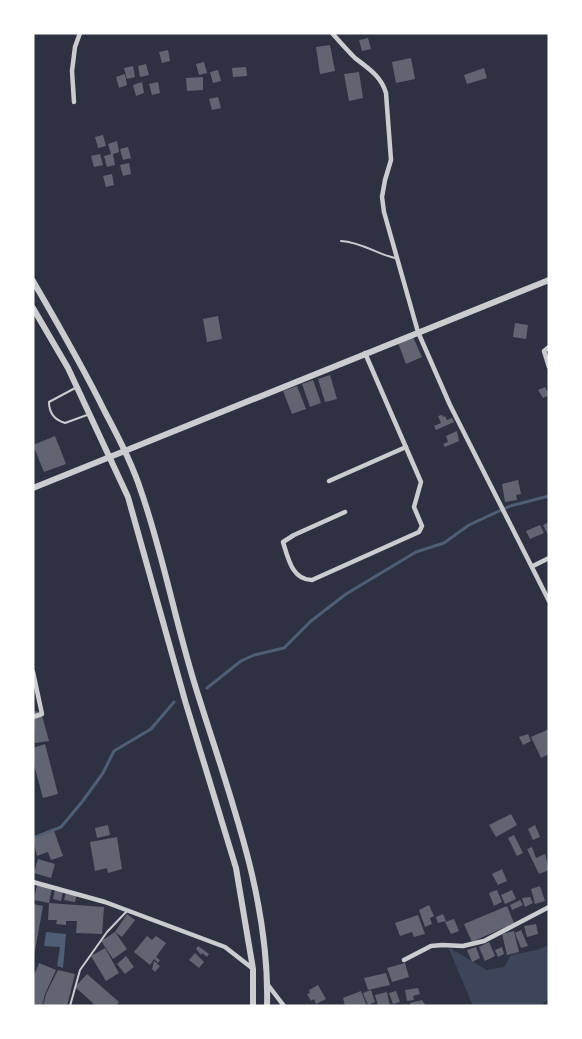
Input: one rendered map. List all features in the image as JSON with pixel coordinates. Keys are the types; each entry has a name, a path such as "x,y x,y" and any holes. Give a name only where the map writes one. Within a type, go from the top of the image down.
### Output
{"street":[{"path":"74,102 72,71 75,46 80,33"},
{"path":"332,33 353,56 377,75 383,84 386,93 392,160 382,197 384,212 418,332 450,405 549,601"},
{"path":"33,488 549,280"},
{"path":"33,281 79,360 125,451 141,490 199,699 250,862 262,933 268,984 267,1006"},
{"path":"33,308 77,387 128,497 186,704 236,868 254,969 253,1006"},
{"path":"549,347 544,351 544,355 549,367"},
{"path":"345,513 285,539 283,542 294,571 299,576 312,580 419,532 422,526 414,507 421,482 365,353"},
{"path":"329,481 406,447"},
{"path":"533,566 549,558"},
{"path":"33,672 42,714 33,717"},
{"path":"213,790 227,784"},
{"path":"33,882 95,898 225,947 254,969"},
{"path":"404,960 431,946 463,946 484,941 549,907"},
{"path":"268,984 284,1006"}],"lane":[{"path":"341,242 352,242 383,255 398,258"},
{"path":"77,387 49,402 52,414 65,423 90,414"},
{"path":"70,1006 80,970 107,932 128,910"}],"shaded area":[{"path":"46,932 66,934 63,968 57,966 60,947 44,946"},
{"path":"549,945 549,998 541,1006 473,1006 448,947 487,970 504,967 511,955"}],"building":[{"path":"368,38 371,49 362,51 359,40"},
{"path":"330,45 335,71 320,74 316,47"},
{"path":"168,50 170,61 162,63 159,52"},
{"path":"411,58 415,79 396,83 392,62"},
{"path":"204,62 207,73 199,75 196,64"},
{"path":"146,64 149,75 140,77 138,66"},
{"path":"133,66 135,77 127,79 124,68"},
{"path":"246,67 247,76 233,77 232,68"},
{"path":"484,68 487,78 467,84 464,75"},
{"path":"218,70 221,81 213,83 210,72"},
{"path":"359,72 363,98 349,101 344,74"},
{"path":"125,74 127,85 119,88 116,77"},
{"path":"203,77 203,90 187,91 186,78"},
{"path":"142,82 144,93 136,96 133,85"},
{"path":"158,82 160,93 152,95 149,84"},
{"path":"218,97 221,108 212,110 209,99"},
{"path":"103,135 106,146 98,148 95,137"},
{"path":"117,141 119,152 113,154 115,165 107,167 104,156 111,154 108,144"},
{"path":"128,147 131,158 123,160 120,149"},
{"path":"100,154 103,165 94,167 91,156"},
{"path":"129,163 131,174 123,176 120,165"},
{"path":"112,174 114,185 106,187 103,176"},
{"path":"218,316 222,339 207,342 203,319"},
{"path":"515,323 528,325 526,339 513,337"},
{"path":"413,337 422,357 406,364 398,343"},
{"path":"330,375 337,399 325,402 318,379"},
{"path":"313,380 321,403 310,407 302,384"},
{"path":"297,386 306,409 292,414 283,391"},
{"path":"545,387 549,395 543,398 538,390"},
{"path":"442,415 447,420 452,418 454,422 436,430 434,426 441,423 438,416"},
{"path":"457,431 459,441 445,447 443,444 448,442 446,436"},
{"path":"55,436 66,464 44,472 33,445"},
{"path":"518,480 521,494 516,495 517,500 505,502 502,484"},
{"path":"549,522 549,537 543,525"},
{"path":"540,525 544,533 530,539 526,531"},
{"path":"33,711 41,712 49,741 35,743"},
{"path":"549,729 549,754 541,758 531,737"},
{"path":"528,734 531,741 523,745 519,737"},
{"path":"45,744 58,794 43,798 33,761 33,748"},
{"path":"511,814 517,825 496,837 489,825"},
{"path":"108,825 110,835 97,838 95,828"},
{"path":"535,825 540,837 533,840 528,829"},
{"path":"54,831 63,856 51,860 48,852 37,856 33,839"},
{"path":"514,835 523,853 517,856 508,838"},
{"path":"117,837 122,869 108,873 107,868 95,871 90,842"},
{"path":"532,847 536,858 545,854 549,870 539,874 527,849"},
{"path":"38,859 55,864 51,878 34,873"},
{"path":"502,869 507,881 498,885 492,874"},
{"path":"37,885 52,888 49,903 34,900"},
{"path":"540,886 545,901 535,904 531,889"},
{"path":"55,890 63,892 61,901 53,899"},
{"path":"497,890 502,902 494,906 489,893"},
{"path":"512,890 516,899 505,904 501,895"},
{"path":"66,892 77,894 75,902 64,900"},
{"path":"530,897 533,903 525,907 522,898"},
{"path":"520,900 523,905 512,910 510,905"},
{"path":"49,903 104,907 102,934 76,933 77,921 66,921 66,925 56,924 57,920 48,920"},
{"path":"33,904 43,906 34,956 33,956"},
{"path":"429,905 434,916 430,918 432,924 425,927 419,910"},
{"path":"507,906 514,923 472,942 464,924"},
{"path":"127,914 135,920 122,937 115,932"},
{"path":"443,914 446,921 438,923 436,917"},
{"path":"418,915 425,934 414,937 412,932 400,936 395,923"},
{"path":"454,919 459,931 451,934 445,922"},
{"path":"536,924 538,934 527,937 524,926"},
{"path":"521,930 528,946 521,948 515,933"},
{"path":"514,931 519,952 507,955 502,934"},
{"path":"115,932 127,949 113,959 101,941"},
{"path":"147,936 152,940 156,936 166,943 156,957 160,960 158,963 154,959 150,965 134,952"},
{"path":"489,942 495,956 485,961 479,947"},
{"path":"198,946 209,954 207,957 202,953 201,955 196,949"},
{"path":"476,947 480,958 472,962 467,950"},
{"path":"502,947 504,954 498,957 495,950"},
{"path":"105,948 119,973 106,981 91,956"},
{"path":"195,953 204,962 199,968 189,960"},
{"path":"126,956 134,967 125,974 117,964"},
{"path":"154,961 160,966 155,972 152,969"},
{"path":"39,963 56,970 42,1006 33,1006 33,978"},
{"path":"405,963 409,977 392,982 387,968"},
{"path":"58,970 75,974 67,1006 43,1006 46,994"},
{"path":"386,973 390,985 368,990 364,978"},
{"path":"87,974 119,1002 116,1006 92,1006 94,1004 75,987"},
{"path":"318,985 326,999 316,1004 314,999 311,1001 307,994 310,993 309,990"},
{"path":"418,988 420,994 413,996 414,1000 407,1001 405,990"},
{"path":"371,990 375,1002 368,1005 363,993"},
{"path":"361,991 367,1006 345,1006 343,998"},
{"path":"396,991 400,1002 393,1004 389,993"},
{"path":"387,992 390,1006 378,1006 375,995"},
{"path":"422,1000 426,1006 411,1006 410,1003"}],"waterway":[{"path":"207,688 241,661 254,655 284,648 311,621 346,594 416,552 444,543 469,525 510,506 549,496"},
{"path":"33,838 61,827 103,773 114,751 151,729 174,702"}]}
